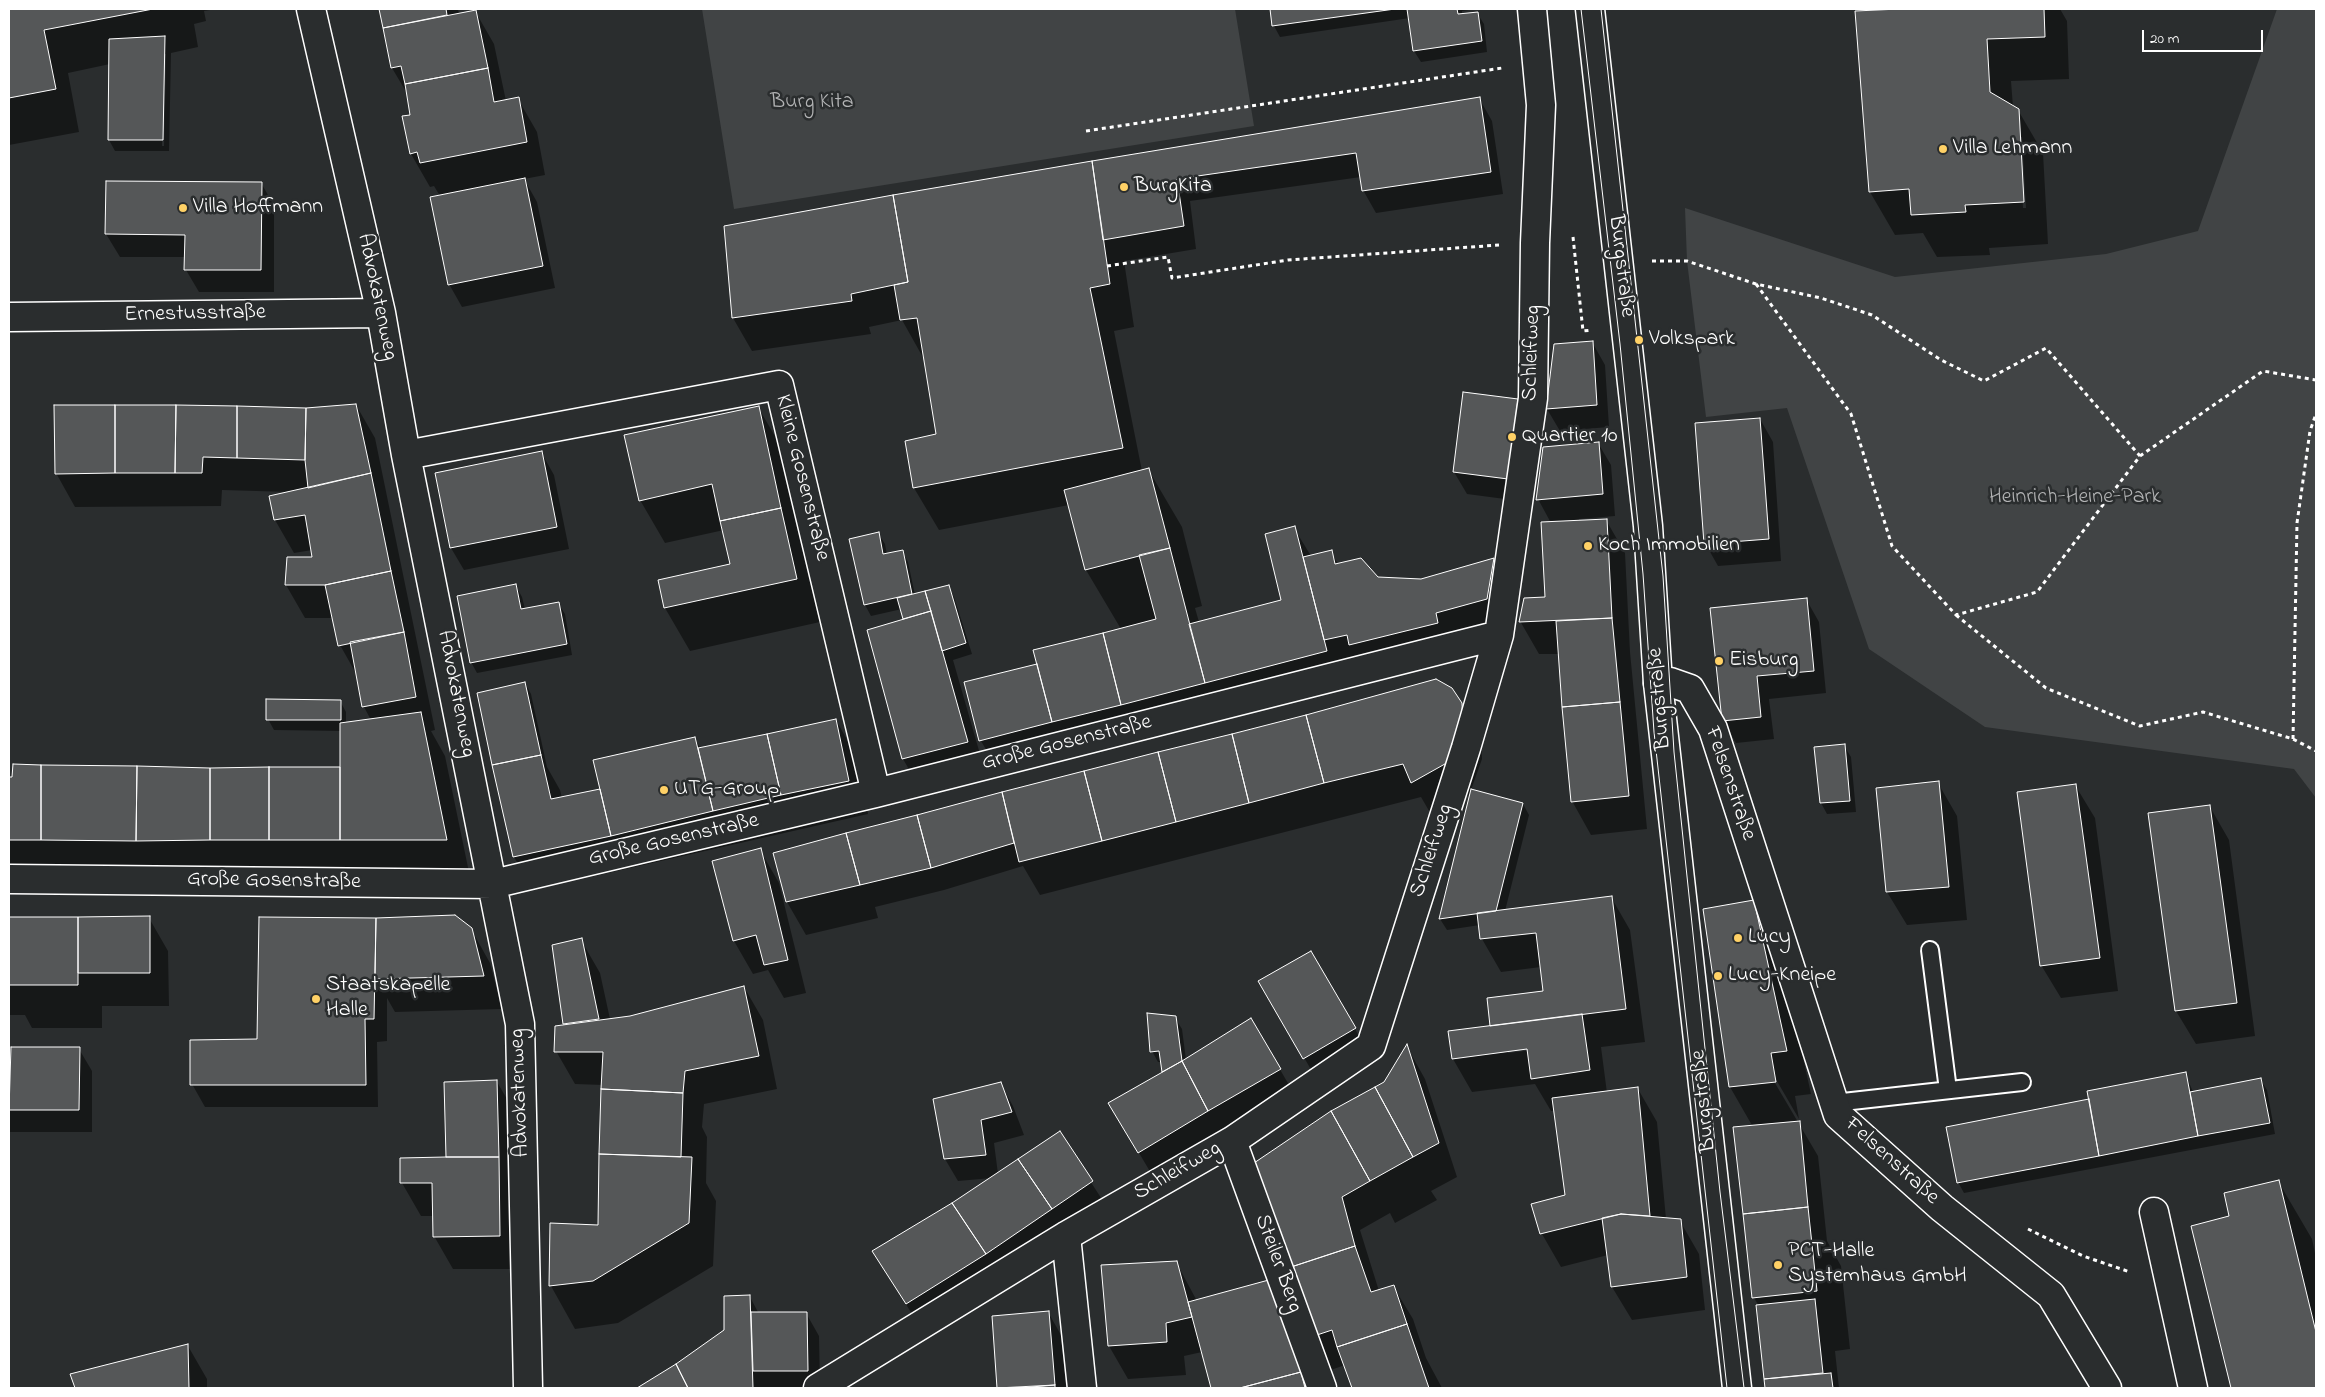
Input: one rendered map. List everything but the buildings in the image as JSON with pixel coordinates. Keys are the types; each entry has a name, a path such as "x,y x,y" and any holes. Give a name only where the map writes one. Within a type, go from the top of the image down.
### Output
{"street":[{"name":"Advokatenweg","path":"311,9 381,313 406,455 520,1024 528,1388"},
{"name":"Schleifweg","path":"818,1388 1066,1236 1232,1141 1371,1046 1463,758 1499,635 1533,398 1535,243 1541,105 1532,9"},
{"name":"Burgstraße","path":"1590,9 1627,325 1648,526 1658,683 1738,1388"},
{"name":"Ernestusstraße","path":"9,317 381,313"},
{"name":"Kleine Gosenstraße","path":"406,455 779,385 876,793"},
{"name":"Große Gosenstraße","path":"9,879 493,884 876,793 1499,635"},
{"name":"Felsenstraße","path":"1658,683 1670,682 1690,688 1712,729 1838,1115 1942,1208 2051,1295 2107,1388"},
{"name":"Steiler Berg","path":"1232,1141 1322,1388"},
{"path":"2154,1212 2194,1388"},
{"path":"1066,1236 1082,1388"}],"lane":[{"path":"1930,950 1948,1090"},
{"path":"1834,1104 2022,1082"}],"path":[{"path":"1086,131 1537,62"},
{"path":"1572,233 1583,331 1627,325"},
{"path":"1107,266 1168,257 1172,278 1288,260 1535,243"},
{"path":"1619,262 1687,261 1756,284 1821,298 1872,315 1941,360 1984,381 2046,348 2140,456"},
{"path":"1756,284 1851,414 1892,546 1956,615 2046,688 2140,726 2203,712 2293,739 2316,751"},
{"path":"1956,615 2037,592 2140,456 2263,371 2316,380"},
{"path":"2293,739 2297,523 2310,431 2316,414"},
{"path":"2025,1228 2083,1256 2125,1271"}],"green space":[{"name":"Burg Kita","path":"702,9 1235,9 1254,126 734,209"},
{"name":"Heinrich-Heine-Park","path":"2277,9 2316,9 2316,798 2294,769 1985,727 1869,649 1787,408 1706,417 1687,261 1685,208 1895,277 2106,254 2198,231"}],"tram line":[{"path":"1581,9 1620,344 1643,574 1654,732 1727,1388"},
{"path":"1601,9 1663,576 1674,752 1720,1192 1744,1388"}],"place":[{"name":"Villa Lehmann","path":"1943,149"},
{"name":"BurgKita","path":"1124,187"},
{"name":"Villa Hoffmann","path":"183,208"},
{"name":"Volkspark","path":"1639,340"},
{"name":"Quartier 10","path":"1512,437"},
{"name":"Koch Immobilien","path":"1588,546"},
{"name":"Eisburg","path":"1719,661"},
{"name":"UTG-Group","path":"664,790"},
{"name":"Lucy","path":"1738,938"},
{"name":"Lucy-Kneipe","path":"1718,976"},
{"name":"Staatskapelle Halle","path":"316,999"},
{"name":"PCT-Halle Systemhaus GmbH","path":"1778,1265"}]}
